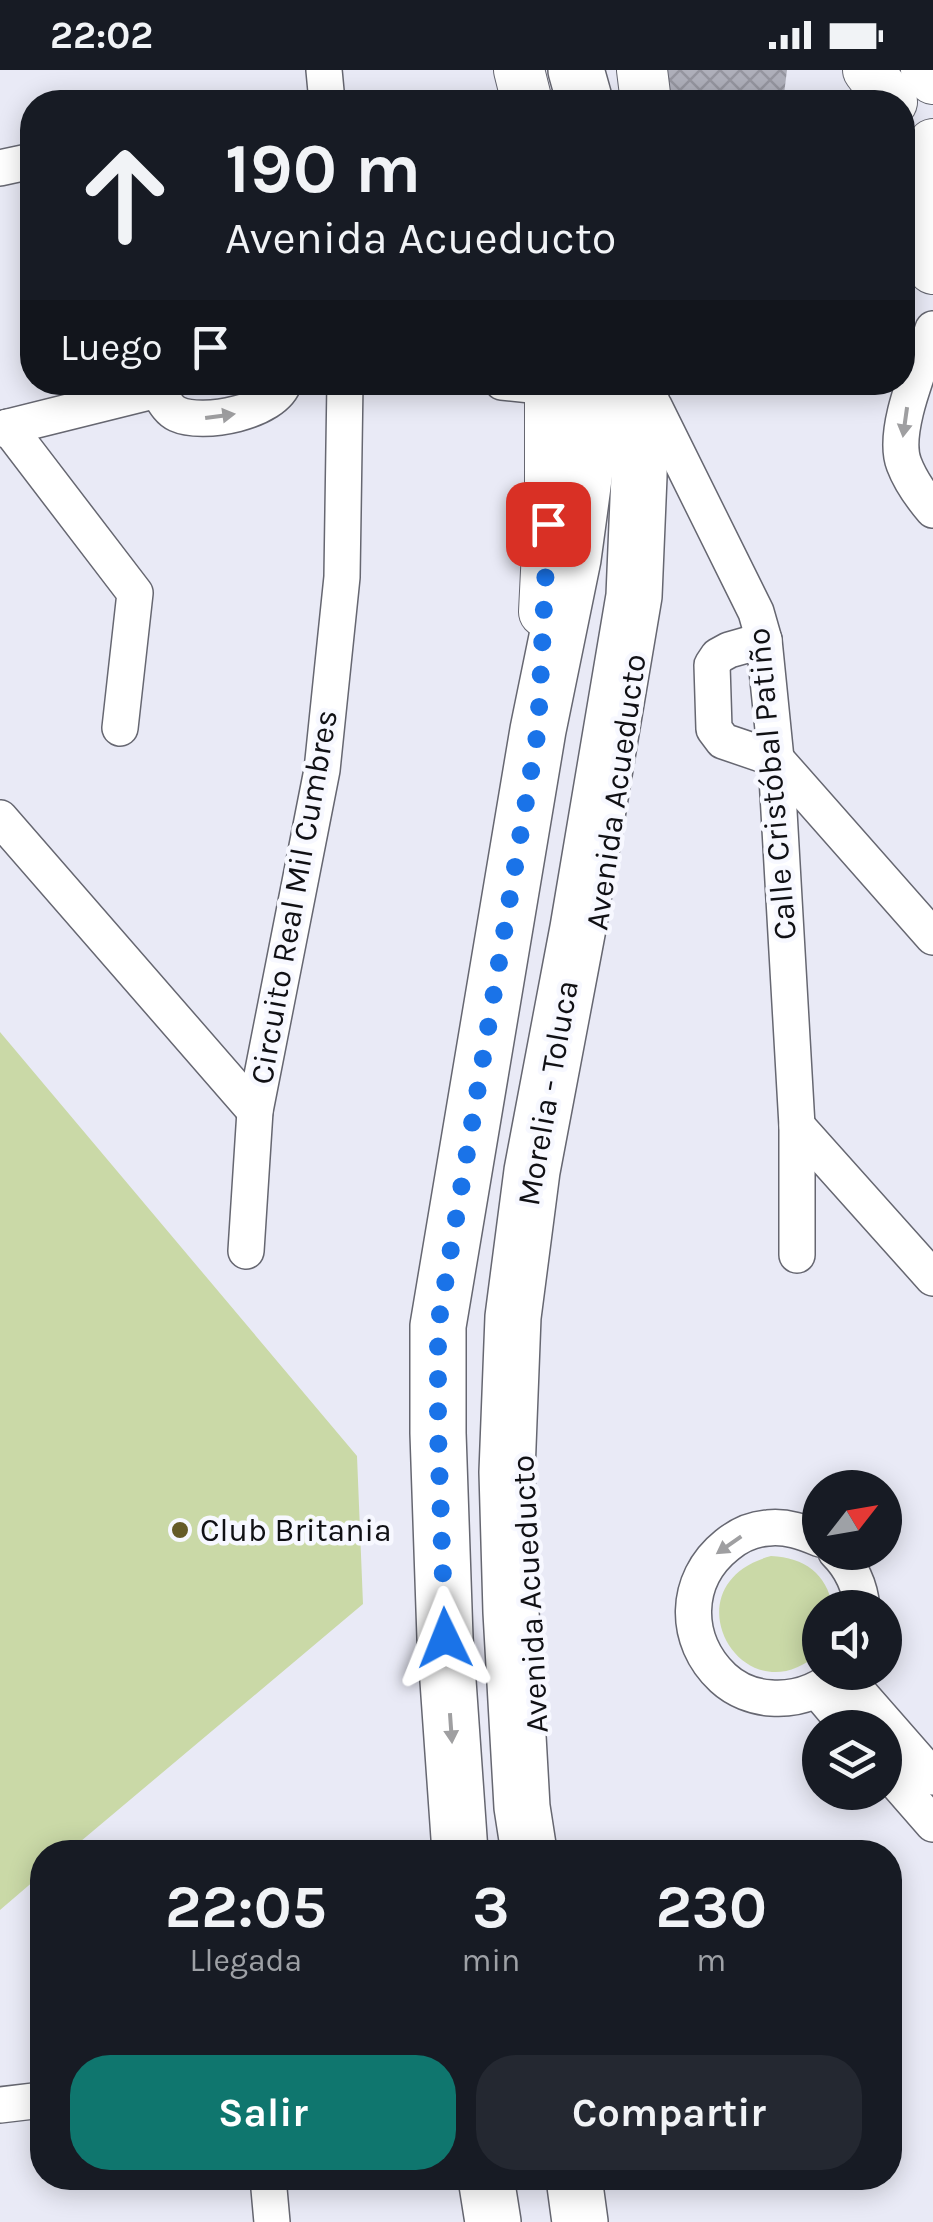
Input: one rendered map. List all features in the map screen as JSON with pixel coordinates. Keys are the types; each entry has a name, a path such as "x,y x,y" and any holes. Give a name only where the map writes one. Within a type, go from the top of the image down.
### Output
{"main road":[{"path":"459,1840 445,1638 438,1326 538,730 573,559 588,450 555,395"},
{"name":"Morelia - Toluca","path":"529,1838 511,1612 507,1472 513,1318 532,1171 634,596 640,476 649,395"},
{"path":"488,2190 492,2222"},
{"path":"576,2190 580,2222"}],"street":[{"path":"926,70 933,78"},
{"path":"915,183 921,136"},
{"path":"915,230 933,269"},
{"path":"915,381 933,329"},
{"path":"120,728 135,593 4,428 125,395"},
{"path":"163,395 172,412 191,420 234,414 276,395"},
{"name":"Circuito Real Mil Cumbres","path":"246,1252 255,1111 322,770 342,577 346,395"},
{"name":"Calle Cristóbal Patiño","path":"652,395 756,612 764,640 776,759 796,1126 797,1255"},
{"path":"910,395 902,419 902,461 933,510"},
{"path":"764,640 729,650 712,665 714,729 723,741 776,759 933,937"},
{"name":"Circuito Real Mil Cumbres","path":"0,818 255,1111"},
{"path":"796,1126 933,1278"},
{"path":"802,1532 767,1528 738,1536 715,1554 699,1579 692,1608 696,1638 709,1665 731,1686 758,1698 788,1699 807,1690"},
{"path":"845,1690 933,1777"},
{"path":"902,1788 933,1824"},
{"path":"0,2105 30,2101"},
{"path":"269,2190 272,2222"}],"green space":[{"name":"Club Britania","path":"0,1032 357,1456 363,1604 82,1840 30,1840 30,1884 0,1910"},
{"path":"771,1556 802,1563 802,1570 812,1570 819,1576 828,1590 802,1590 802,1663 792,1669 765,1671 743,1660 727,1641 719,1618 723,1593 739,1571"}],"building":[{"path":"652,70 787,70 784,90 654,90"}],"place":[{"name":"Club Britania","path":"180,1530"}],"route":[{"path":"445,1638 438,1326 538,730 548,524"}]}
